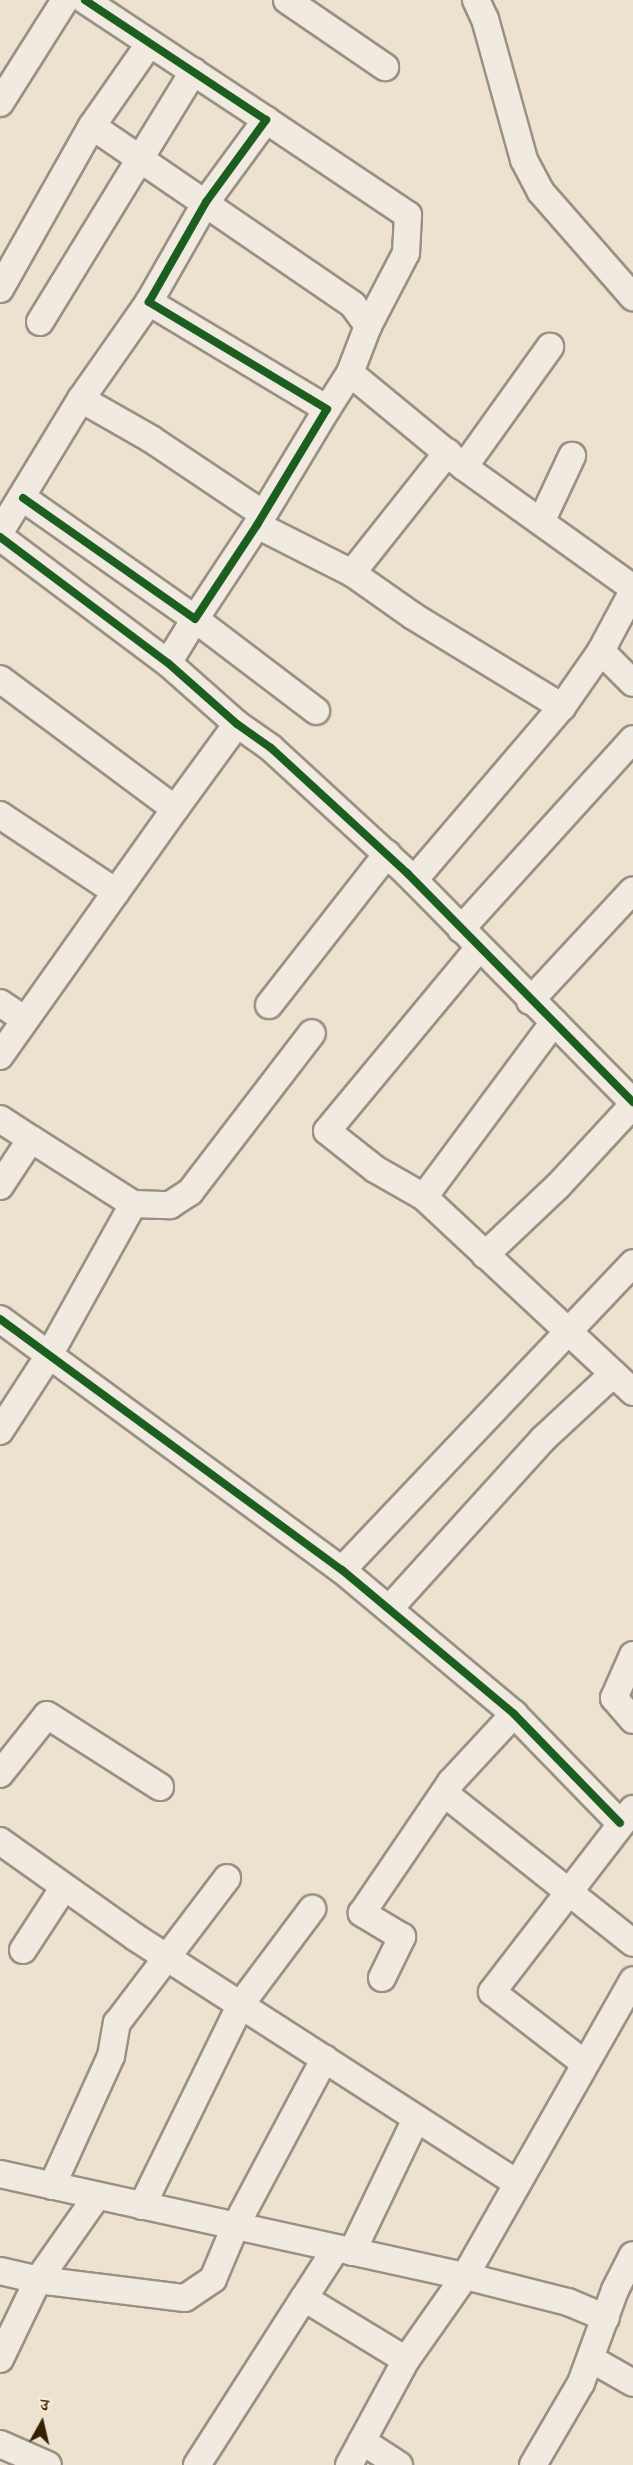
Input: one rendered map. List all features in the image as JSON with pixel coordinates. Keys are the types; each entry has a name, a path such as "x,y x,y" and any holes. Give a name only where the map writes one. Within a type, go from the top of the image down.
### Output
{"street":[{"path":"0,103 65,0"},
{"path":"85,0 408,215 406,253 368,326 350,373 260,520 168,663"},
{"path":"287,0 385,67"},
{"path":"476,0 485,19 524,160 541,192 633,297"},
{"path":"0,289 92,126 150,43"},
{"path":"39,322 194,71"},
{"path":"266,120 206,202 149,302 81,399 0,535 168,663 237,724 271,748 414,880 530,1001 554,1022 633,1103 558,1186 485,1255"},
{"path":"92,126 141,157 352,305 368,326"},
{"path":"149,302 327,409"},
{"path":"352,573 456,459 550,346"},
{"path":"350,373 456,459 543,520 633,589 601,651 562,707 414,880"},
{"path":"81,399 151,439 260,520 352,573 413,616 562,707"},
{"path":"543,520 572,456"},
{"path":"23,498 195,619 316,711"},
{"path":"601,651 633,683"},
{"path":"0,679 174,809"},
{"path":"0,1056 174,809 237,724"},
{"path":"461,929 633,739"},
{"path":"0,814 116,892"},
{"path":"268,1005 387,854"},
{"path":"530,1001 633,890"},
{"path":"479,948 327,1131 383,1175 424,1197 566,1332 633,1392"},
{"path":"0,1003 25,1020"},
{"path":"424,1197 554,1022"},
{"path":"0,1119 133,1204 170,1205 190,1192 312,1033"},
{"path":"0,1186 31,1139"},
{"path":"0,1431 48,1357 133,1204"},
{"path":"342,1570 633,1263"},
{"path":"0,1319 48,1357 342,1570 514,1714 627,1816 492,1992 584,2063"},
{"path":"389,1609 543,1438 613,1374"},
{"path":"633,1655 614,1698 633,1720"},
{"path":"382,1978 402,1937 362,1913 444,1793 514,1714"},
{"path":"0,1774 47,1715 160,1787"},
{"path":"444,1793 633,1942"},
{"path":"0,1841 167,1957 516,2183"},
{"path":"52,2186 111,2056 117,2023 227,1878"},
{"path":"23,1950 64,1887"},
{"path":"142,2206 241,2004 312,1909"},
{"path":"350,2465 406,2360 465,2276 633,1980"},
{"path":"0,2271 38,2280 184,2298 213,2279 235,2227 325,2058"},
{"path":"197,2465 304,2298 343,2251 416,2119"},
{"path":"0,2174 465,2276 568,2302 606,2318"},
{"path":"0,2360 38,2280 98,2196"},
{"path":"533,2465 591,2359 633,2254"},
{"path":"304,2298 406,2360"},
{"path":"591,2359 633,2383"},
{"path":"362,2441 399,2465"},
{"path":"0,2444 48,2465"}],"cycle path":[{"path":"23,498 195,619 257,525 327,409 149,302 206,202 266,120 85,0"},
{"path":"0,537 168,663 237,724 271,748 407,873 633,1102"},
{"path":"0,1319 342,1570 514,1714 620,1823"}]}
